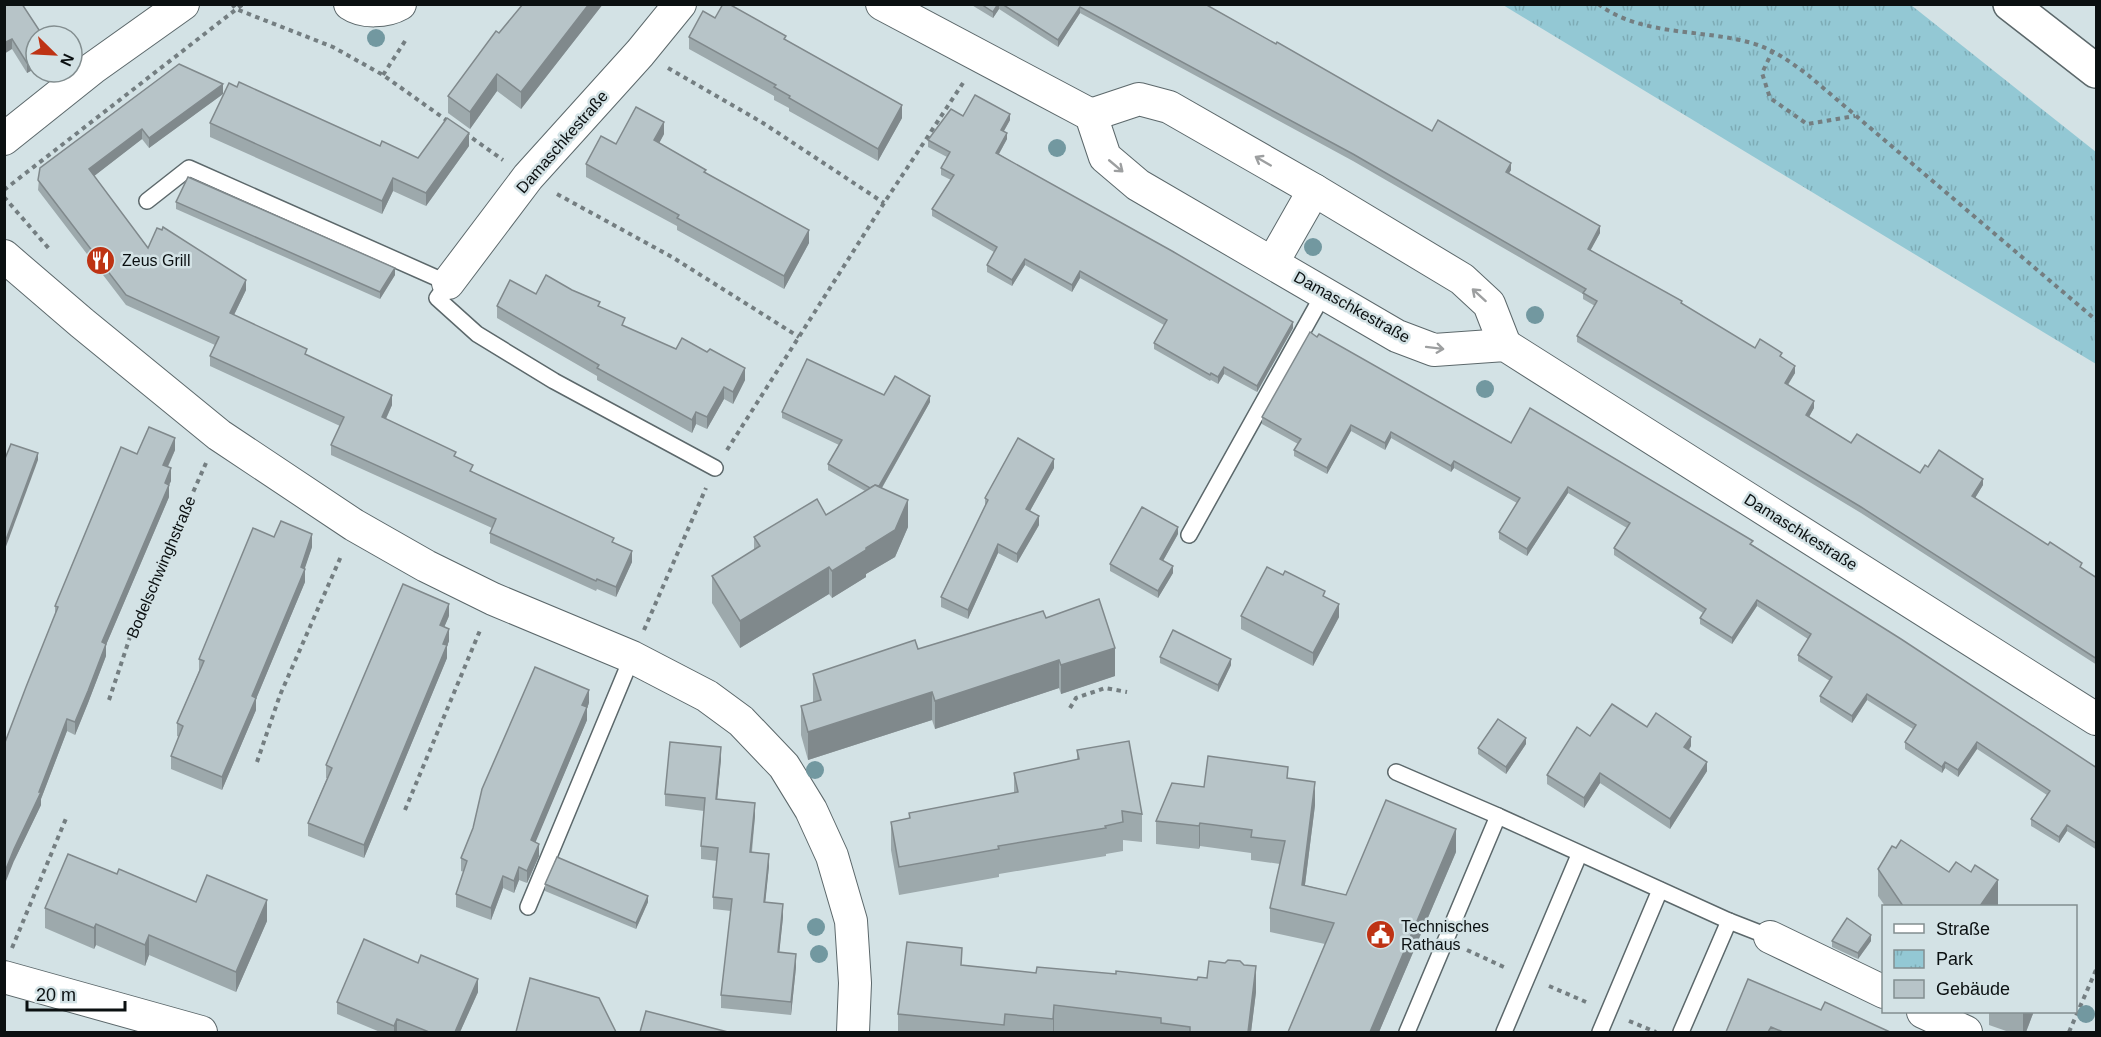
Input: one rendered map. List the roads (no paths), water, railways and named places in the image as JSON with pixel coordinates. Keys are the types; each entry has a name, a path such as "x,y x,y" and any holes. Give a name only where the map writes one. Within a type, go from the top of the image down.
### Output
{"main road":[{"path":"2010,4 2097,70"}],"street":[{"path":"4,139 93,68 183,4"},
{"path":"350,4 354,7 375,11 400,4"},
{"name":"Damaschkestraße","path":"448,283 528,177 640,53 680,4"},
{"path":"882,4 1091,115 1139,99 1169,107 1314,190 1462,279 1489,304 1505,345"},
{"name":"Damaschkestraße","path":"1091,115 1105,157 1138,185 1397,336 1434,350 1505,345 2097,718"},
{"path":"1273,262 1314,190"},
{"path":"4,256 219,435 354,525 426,566 493,599 632,657 707,696 741,721 784,766 810,810 832,856 850,921 855,984 853,1032"},
{"path":"1770,937 1882,991"},
{"path":"7,966 201,1032"},
{"path":"1927,1013 1966,1032"}],"lane":[{"path":"147,201 189,168 448,283 437,298 477,334 554,381 715,468"},
{"path":"1189,535 1324,293"},
{"path":"528,907 632,657"},
{"path":"1396,772 1498,816 1579,855 1770,937"},
{"path":"1407,1032 1498,816"},
{"path":"1504,1032 1579,855"},
{"path":"1600,1032 1660,890"},
{"path":"1681,1032 1729,921"}],"place":[{"name":"Zeus Grill","path":"101,260"},
{"name":"Technisches Rathaus","path":"1380,935"}]}
